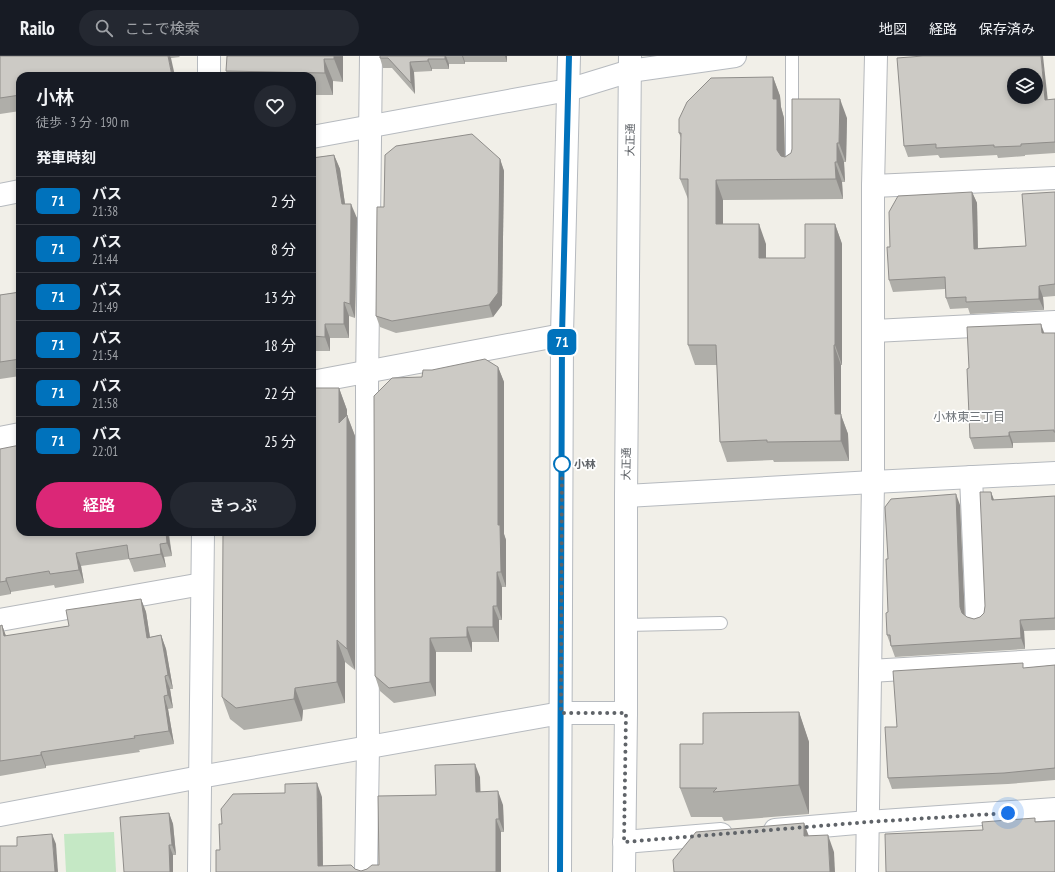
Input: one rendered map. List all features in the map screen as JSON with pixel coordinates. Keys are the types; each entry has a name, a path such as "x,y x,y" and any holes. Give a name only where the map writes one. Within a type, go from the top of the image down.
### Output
{"street":[{"path":"209,56 209,72"},
{"path":"366,872 368,747 367,372 371,56"},
{"path":"560,872 562,335 569,56"},
{"path":"316,136 568,90 630,63 682,64 735,56"},
{"path":"868,872 873,482 873,186 876,56"},
{"name":"大正通","path":"624,872 630,63"},
{"path":"873,186 1055,178"},
{"path":"0,194 16,192"},
{"path":"874,331 1055,322"},
{"path":"316,381 562,335"},
{"path":"0,438 16,435"},
{"path":"626,496 1055,473"},
{"path":"971,477 977,618"},
{"path":"199,872 203,536"},
{"path":"0,620 202,584"},
{"path":"870,671 1055,660"},
{"path":"0,815 200,777 561,713 626,713"},
{"path":"624,842 868,822 1055,810"}],"lane":[{"path":"792,56 792,169"},
{"path":"626,625 721,624"}],"green space":[{"path":"114,832 116,872 66,872 64,834"}],"building":[{"path":"0,56 168,56 171,72 16,72 16,96 0,98"},
{"path":"227,56 334,56 334,59 324,59 325,73 226,71"},
{"path":"380,56 445,56 445,59 428,59 428,61 410,62 411,83 388,58 380,58"},
{"path":"923,56 1041,56 1042,68 1007,68 1007,104 1043,104 1043,78 1045,100 1055,99 1055,142 1021,144 1021,146 994,147 994,145 936,148 936,144 904,146 897,58"},
{"path":"773,77 773,99 777,99 777,150 781,156 785,157 791,153 792,149 792,99 840,99 839,143 837,143 837,162 835,162 836,179 716,180 716,224 759,224 759,258 805,258 805,224 835,224 835,414 841,414 841,441 767,442 767,440 720,442 716,345 688,345 688,179 680,179 681,133 679,133 679,119 687,102 711,78"},
{"path":"472,134 500,159 498,293 489,305 392,321 376,316 377,207 384,207 385,155 396,146"},
{"path":"334,155 342,204 351,204 350,304 344,302 344,324 325,324 325,337 316,336 316,157"},
{"path":"972,192 974,249 1026,246 1022,194 1055,192 1055,284 1039,286 1039,299 966,302 966,297 946,298 945,277 889,280 887,247 890,247 889,212 898,196"},
{"path":"16,293 16,360 0,362 0,295"},
{"path":"1041,324 1042,333 1055,333 1055,432 1054,430 1009,432 1009,436 970,438 967,327"},
{"path":"485,359 498,367 498,525 500,525 501,572 497,572 497,606 493,606 493,627 467,627 467,637 430,638 430,682 389,688 375,676 374,396 392,378 422,377 423,370 432,370"},
{"path":"316,388 339,388 339,423 347,415 347,649 337,640 337,682 295,688 294,699 236,708 222,697 223,536 316,536"},
{"path":"16,446 16,536 166,536 167,543 160,544 161,554 129,559 127,545 76,553 79,570 50,574 49,571 6,578 6,581 0,582 0,449"},
{"path":"980,492 991,492 992,500 1055,496 1055,618 1020,620 1021,638 891,646 890,635 887,635 886,613 888,612 886,559 888,559 885,507 891,499 956,494 960,607 962,613 967,617 974,619 980,617 984,613 985,606"},
{"path":"141,599 147,638 161,635 168,675 165,676 168,695 164,696 169,731 134,736 135,738 41,752 41,755 0,761 0,626 2,625 4,636 69,626 66,610"},
{"path":"1023,663 1023,668 1055,665 1055,768 1004,773 888,778 885,727 897,727 893,671"},
{"path":"799,712 799,785 713,792 717,788 680,788 680,744 703,744 703,713"},
{"path":"475,764 476,792 498,791 499,819 496,819 496,872 216,872 216,850 220,850 219,824 222,824 221,809 233,794 285,793 285,784 317,783 318,866 351,865 355,869 361,871 372,865 379,865 378,796 436,795 435,765"},
{"path":"169,813 172,845 169,845 170,872 124,872 120,817"},
{"path":"1035,818 1035,822 1055,821 1055,872 886,872 885,834 983,830 982,822"},
{"path":"804,823 804,836 828,835 830,872 674,872 673,860 696,832"},
{"path":"52,834 55,872 0,872 0,846 17,846 17,837"}],"bus line":[{"name":"71","path":"560,872 562,335 569,56"}],"place":[{"name":"小林","path":"562,464"}],"district":[{"name":"小林東三丁目","path":"969,416"}],"route":[{"path":"562,464 561,713 626,713 624,842 868,822 1008,813"}]}
